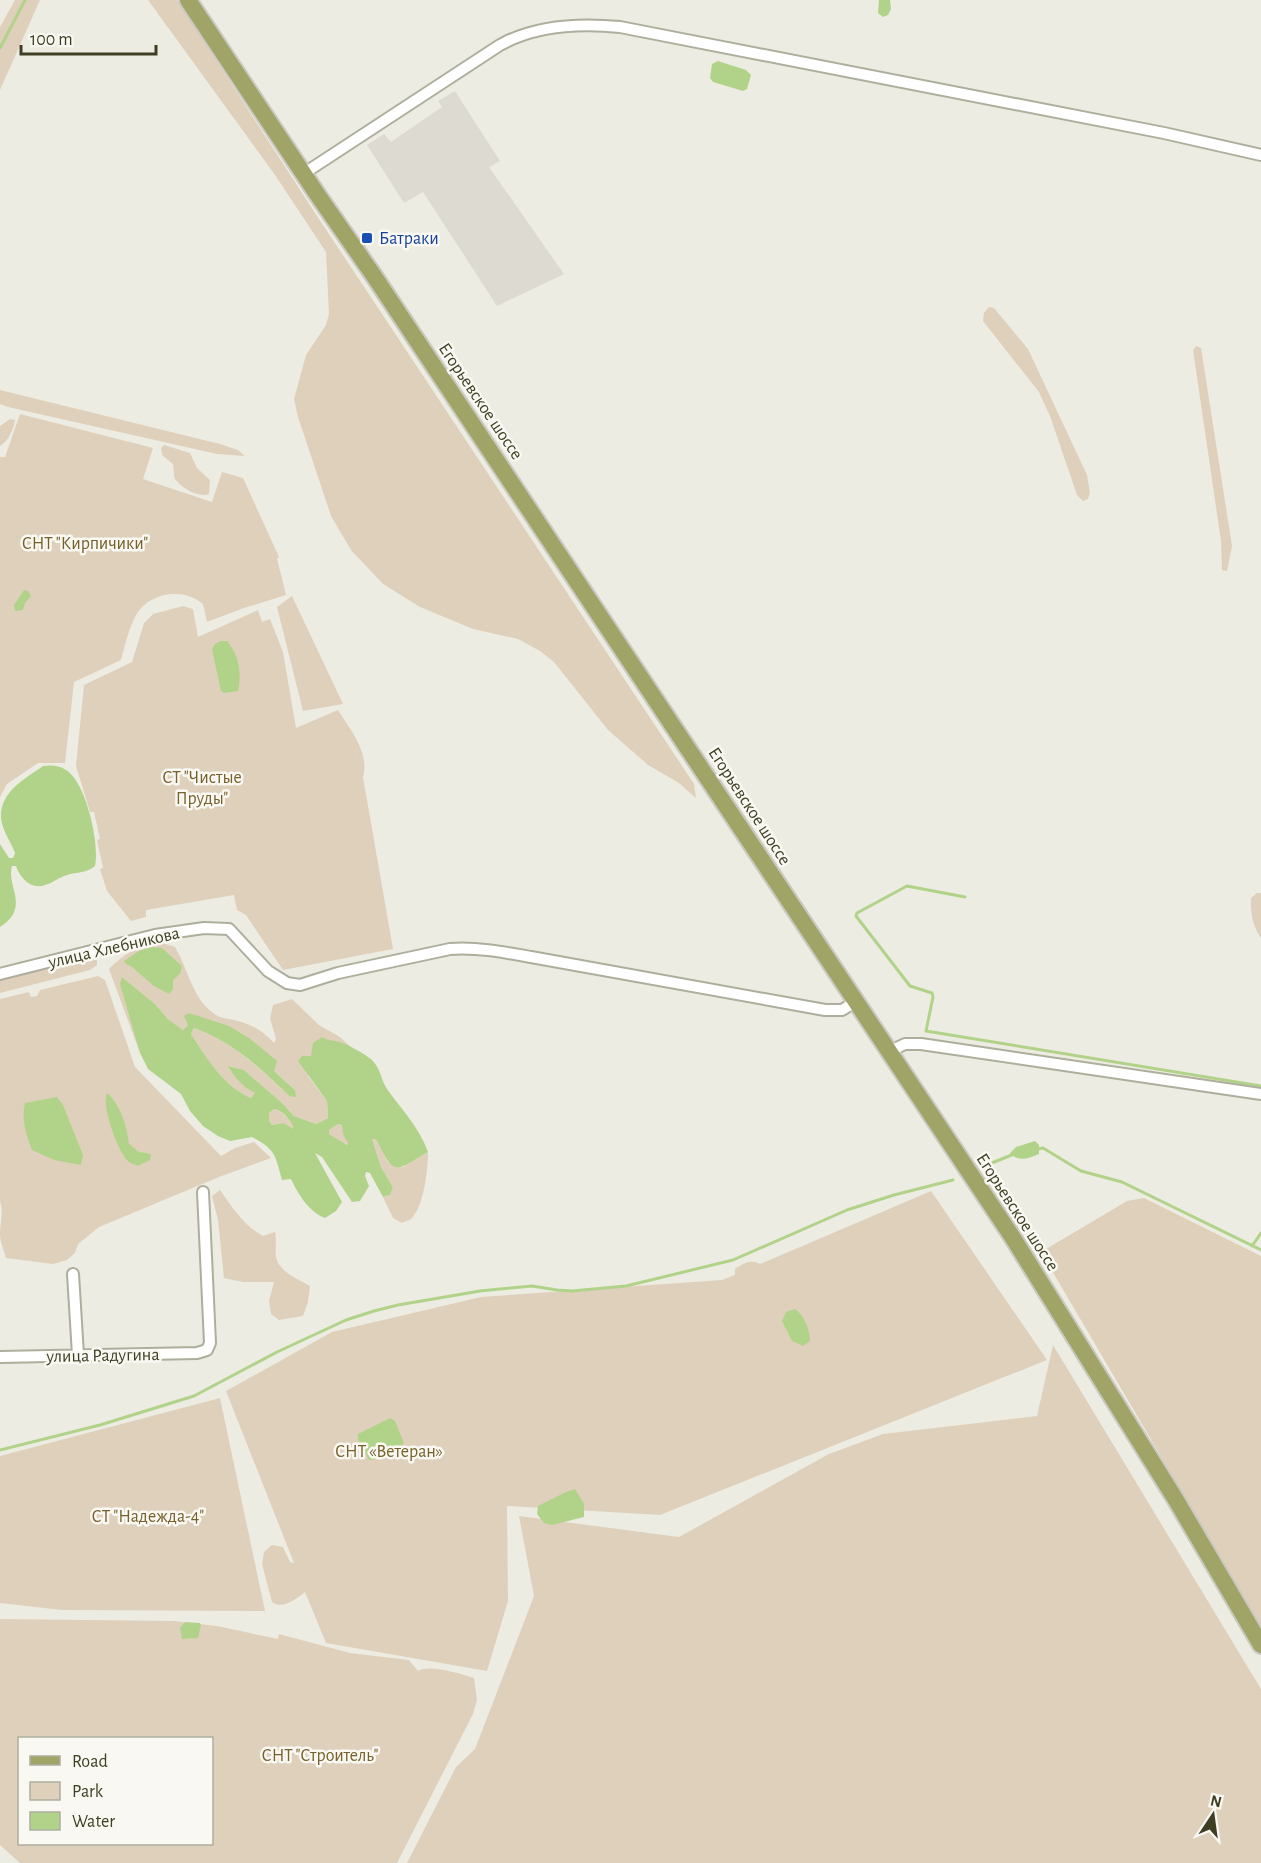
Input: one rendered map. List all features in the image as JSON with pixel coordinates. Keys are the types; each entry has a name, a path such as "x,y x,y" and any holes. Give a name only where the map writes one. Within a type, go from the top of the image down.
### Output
{"main road":[{"name":"Егорьевское шоссе","path":"188,0 1013,1238 1176,1500 1261,1646"}],"street":[{"path":"303,174 516,36 541,29 593,25 620,27 1164,133 1261,155"},
{"name":"улица Хлебникова","path":"0,974 155,935 204,928 229,929 268,971 287,983 300,985 338,973 450,949 466,948 519,955 825,1010 842,1010 855,1002"},
{"path":"888,1052 905,1044 921,1044 1261,1094"},
{"name":"улица Радугина","path":"0,1357 197,1353 207,1350 210,1343 202,1192"},
{"path":"73,1274 78,1355"}],"shaded area":[{"path":"455,91 500,161 489,167 564,274 497,306 423,192 404,203 367,145 384,134 391,142 442,107 438,101"}],"green space":[{"path":"15,0 40,0 0,90 0,27"},
{"path":"148,0 177,0 319,219 694,784 696,798 679,783 648,765 608,730 554,662 540,651 518,639 473,629 420,607 383,584 351,550 331,516 294,399 306,355 326,325 329,314 326,252 275,175"},
{"path":"989,307 994,308 1028,349 1087,475 1090,493 1088,499 1083,501 1077,495 1050,416 1039,392 983,321 984,313"},
{"path":"1196,346 1201,348 1232,546 1227,571 1222,570 1221,541 1193,350"},
{"path":"0,390 220,444 238,450 245,456 217,454 8,407 0,404"},
{"name":"СНТ \"Кирпичики\"","path":"20,414 153,448 143,479 212,502 222,472 243,478 279,557 277,559 286,595 207,622 203,604 186,595 167,594 149,601 136,615 121,660 74,682 65,763 38,763 7,784 0,797 0,457 5,457"},
{"path":"10,419 15,420 13,427 8,438 0,446 0,426"},
{"path":"164,445 190,453 197,468 210,480 209,494 195,493 186,489 175,479 173,464 162,455 161,448"},
{"path":"292,596 343,704 303,711 277,607"},
{"name":"СТ \"Чистые Пруды\"","path":"183,606 193,609 198,637 258,610 262,622 270,619 283,652 296,728 338,710 353,733 364,759 363,777 393,949 283,970 246,915 237,910 234,895 146,910 146,917 131,921 107,891 100,869 103,868 97,840 100,839 94,812 90,812 76,766 84,685 132,662 144,623 153,614"},
{"path":"1261,893 1261,938 1254,924 1251,909 1251,898"},
{"path":"157,941 175,947 196,993 208,1009 216,1015 251,1026 261,1031 274,1043 276,1039 270,1018 273,1005 292,999 319,1025 340,1037 353,1049 340,1042 329,1041 308,1076 327,1101 328,1118 316,1124 294,1116 244,1070 229,1066 255,1093 251,1098 232,1087 210,1062 191,1034 194,1028 233,1048 289,1096 295,1090 245,1047 202,1019 189,1013 188,1025 183,1030 122,977 140,1053 109,969 131,952"},
{"path":"92,957 97,959 97,965 90,970 0,993 0,980"},
{"path":"98,976 105,980 135,1067 221,1156 235,1148 254,1142 271,1158 99,1227 78,1244 75,1253 67,1260 53,1264 6,1258 0,1234 2,1213 0,1201 0,999 29,992 31,997 37,996 40,990"},
{"path":"274,1109 285,1116 293,1126 293,1130 284,1123 272,1125 269,1121 269,1113"},
{"path":"338,1124 342,1125 347,1145 328,1134 329,1130"},
{"path":"372,1139 376,1139 388,1162 403,1167 428,1152 426,1178 419,1206 411,1219 402,1223 393,1218 383,1197 390,1195 393,1187 381,1167"},
{"path":"220,1190 239,1216 256,1232 263,1236 275,1232 276,1257 281,1267 310,1286 303,1316 279,1320 271,1314 269,1301 274,1282 243,1282 224,1278 218,1220 212,1196"},
{"name":"СНТ «Ветеран»","path":"931,1191 1047,1360 660,1515 507,1506 508,1601 487,1671 326,1643 305,1592 285,1604 272,1602 262,1564 264,1552 272,1545 283,1547 290,1562 294,1563 226,1391 332,1332 481,1297 722,1280 735,1275 735,1269 744,1263 760,1264"},
{"path":"1144,1198 1261,1256 1261,1627 1041,1252 1127,1201"},
{"path":"1053,1345 1261,1689 1261,1863 407,1863 456,1767 475,1749 534,1596 519,1516 679,1537 829,1454 883,1434 1037,1416"},
{"name":"СТ \"Надежда-4\"","path":"220,1398 265,1611 62,1610 0,1603 0,1456"},
{"name":"СНТ \"Строитель\"","path":"0,1619 174,1621 217,1626 278,1639 279,1634 350,1653 409,1660 418,1671 437,1669 474,1678 477,1700 473,1714 397,1863 20,1863 0,1845"}],"water":[{"path":"879,0 890,0 891,9 888,15 883,17 878,13"},
{"path":"718,61 746,70 751,75 747,89 743,91 713,82 710,78 712,64"},
{"path":"24,590 28,591 31,596 23,610 15,611 14,605"},
{"path":"221,641 227,641 237,658 240,678 238,691 224,693 221,691 212,649"},
{"path":"43,766 63,768 80,787 93,829 95,866 48,884 35,886 20,875 16,866 12,866 11,874 16,904 14,912 0,927 0,844 9,858 13,858 15,853 3,827 2,809 9,793"},
{"path":"152,947 162,948 182,966 180,974 173,980 173,989 169,994 154,986 124,961 139,951"},
{"path":"122,977 183,1030 188,1025 184,1016 189,1013 229,1026 249,1038 277,1061 274,1071 295,1090 296,1097 289,1096 257,1066 221,1040 194,1028 191,1034 203,1053 232,1087 251,1098 255,1093 240,1082 228,1066 244,1070 294,1116 316,1124 328,1118 327,1101 298,1061 302,1056 311,1056 313,1043 322,1037 357,1050 375,1063 387,1089 415,1127 428,1152 402,1167 396,1167 387,1160 376,1139 372,1139 381,1167 393,1187 390,1195 383,1197 370,1173 366,1172 365,1176 369,1186 360,1201 352,1202 322,1157 315,1153 342,1202 336,1211 325,1218 319,1215 305,1202 291,1179 282,1180 276,1159 266,1146 252,1137 230,1141 218,1136 203,1126 190,1111 181,1094 148,1069 140,1053 120,984","holes":["274,1109 285,1115 293,1129 284,1123 272,1125 269,1121 269,1113","338,1124 342,1125 347,1145 329,1134 329,1130"]},
{"path":"107,1093 116,1104 122,1117 129,1144 139,1152 151,1154 150,1160 138,1166 129,1162 125,1157 108,1118"},
{"path":"57,1097 63,1105 83,1155 81,1165 54,1160 32,1150 26,1133 25,1103"},
{"path":"1035,1141 1039,1145 1039,1154 1020,1159 1010,1153 1016,1147"},
{"path":"795,1309 804,1319 809,1332 810,1341 803,1346 792,1341 782,1321 786,1312"},
{"path":"390,1418 395,1421 404,1443 388,1454 369,1460 358,1440 358,1434"},
{"path":"575,1489 584,1504 584,1517 552,1525 544,1523 537,1514 538,1506"},
{"path":"185,1622 200,1623 198,1638 182,1639 180,1628"}],"waterway":[{"path":"0,48 25,0"},
{"path":"965,897 907,886 857,913 856,916 910,986 932,993 926,1031 1261,1086"},
{"path":"1037,1149 1043,1148 1081,1171 1122,1182 1261,1250"},
{"path":"982,1167 1014,1154"},
{"path":"0,1450 100,1425 194,1396 277,1352 346,1320 374,1311 480,1291 532,1286 572,1291 626,1286 733,1260 847,1210 953,1180"},
{"path":"1252,1246 1261,1233"}],"place":[{"name":"Батраки","path":"367,238"}]}
